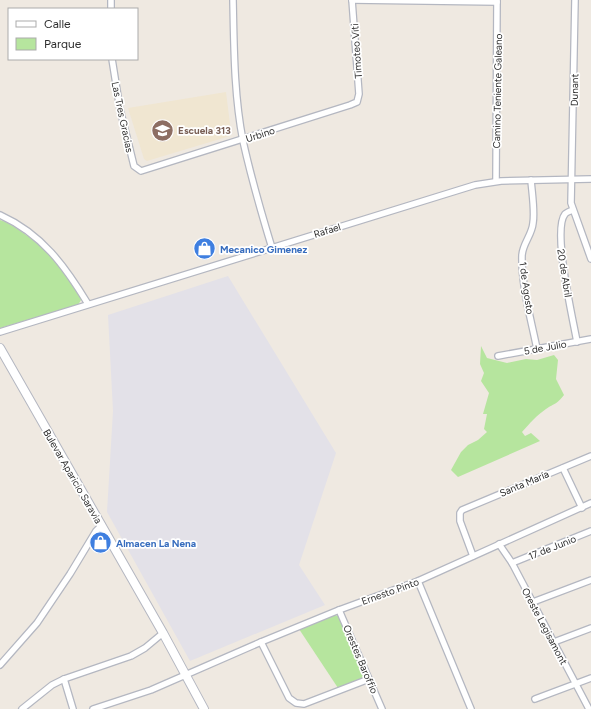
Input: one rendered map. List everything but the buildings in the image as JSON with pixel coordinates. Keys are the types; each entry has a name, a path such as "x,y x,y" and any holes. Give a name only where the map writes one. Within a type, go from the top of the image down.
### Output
{"street":[{"path":"233,0 235,65 243,139 257,199 272,248"},
{"path":"352,0 497,1"},
{"name":"Timoteo Viti","path":"352,0 358,94 357,102"},
{"name":"Dunant","path":"576,0 571,203 591,259"},
{"name":"Camino Teniente Galeano","path":"496,181 497,1"},
{"name":"Las Tres Gracias","path":"112,60 120,109 132,159 134,166 141,171"},
{"name":"Urbino","path":"141,171 357,102"},
{"name":"Rafael","path":"0,332 475,185 496,181 591,179"},
{"name":"1 de Agosto","path":"531,180 533,224 531,232 523,247 522,254 526,296 537,349"},
{"name":"20 de Abril","path":"573,210 564,216 560,239 561,256 577,342"},
{"path":"0,216 12,222 34,237 54,254 88,304"},
{"name":"5 de Julio","path":"498,356 591,339"},
{"name":"Bulevar Aparicio Saravia","path":"0,348 102,525 186,674 204,709"},
{"name":"Santa María","path":"473,556 460,520 460,513 465,508 591,456"},
{"path":"563,468 582,508"},
{"name":"Ernesto Pinto","path":"93,709 151,690 339,610 418,581 591,503"},
{"path":"0,665 37,623 70,574 96,531 102,525"},
{"name":"17 de Junio","path":"512,563 591,531"},
{"name":"Oreste Legisamont","path":"499,544 512,563 534,602 589,709"},
{"path":"534,602 591,580"},
{"path":"418,581 471,709"},
{"name":"Orestes Baroffio","path":"339,610 382,709"},
{"path":"554,642 591,628"},
{"path":"22,709 52,685 64,679 131,656 145,648 163,633"},
{"path":"261,642 290,698 296,704 304,704 369,679"},
{"path":"535,699 591,678"},
{"path":"64,679 73,709"}],"shaded area":[{"path":"226,92 231,132 230,136 147,161 144,159 128,108"},
{"path":"228,276 336,453 299,565 325,605 190,661 107,512 113,411 108,315"}],"green space":[{"path":"0,220 10,224 29,237 54,260 80,297 81,300 78,305 0,328"},
{"path":"481,346 487,358 507,363 526,359 537,360 554,355 558,360 556,379 564,395 557,402 539,414 522,432 525,436 531,433 540,441 458,477 451,470 461,452 468,445 478,440 487,432 484,429 487,414 483,414 489,393 481,381 484,373 480,364"},
{"path":"334,615 339,616 365,675 363,679 338,688 299,629"}],"place":[{"name":"Escuela 313","path":"162,130"},
{"name":"Mecanico Gimenez","path":"205,249"},
{"name":"Almacen La Nena","path":"100,543"}]}
